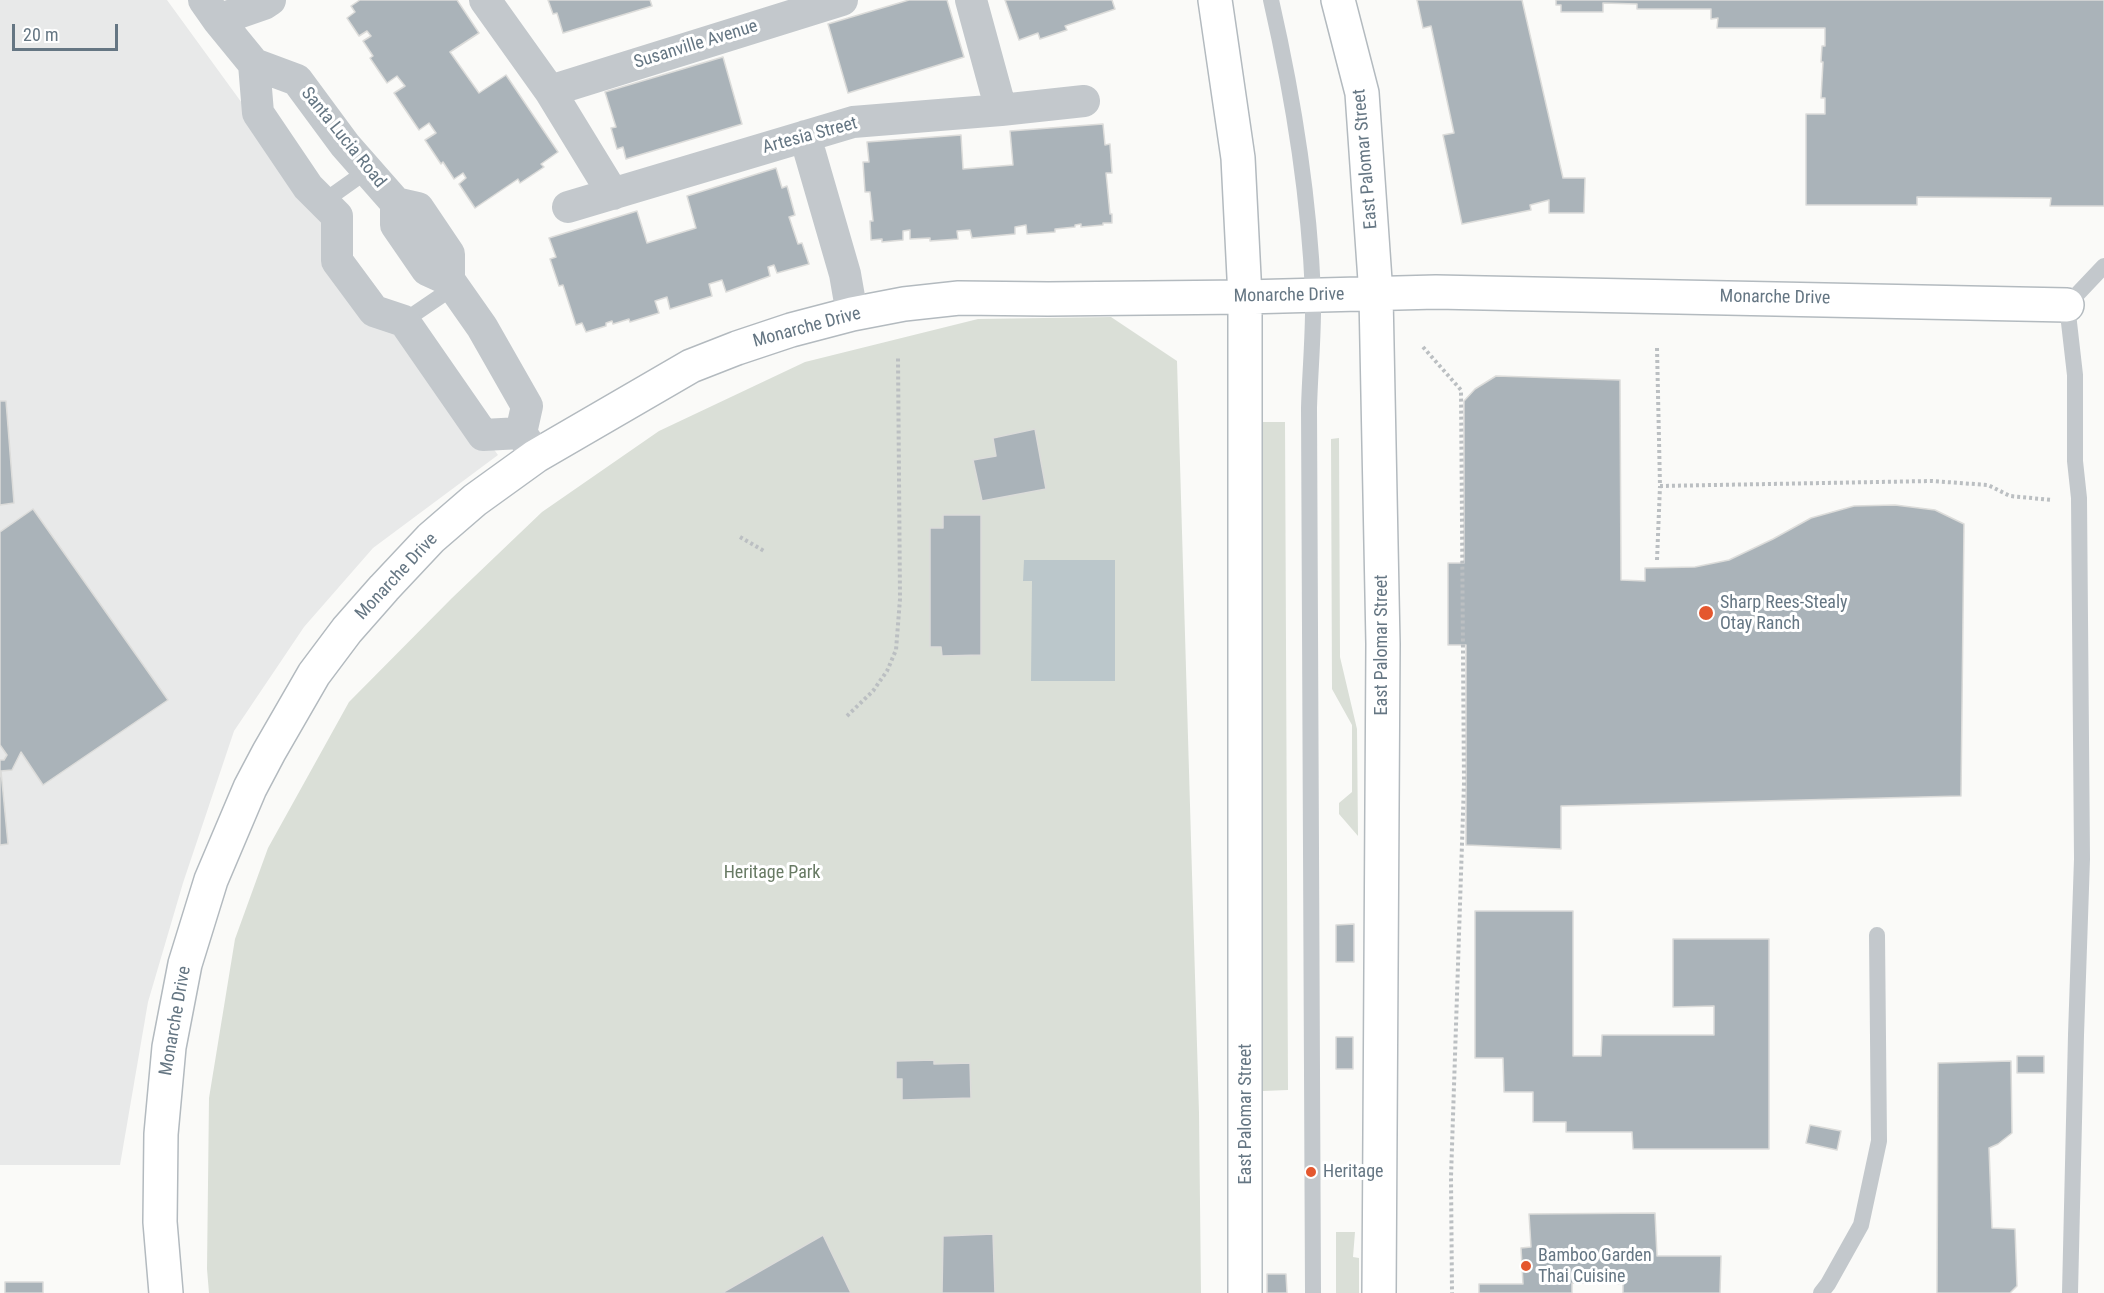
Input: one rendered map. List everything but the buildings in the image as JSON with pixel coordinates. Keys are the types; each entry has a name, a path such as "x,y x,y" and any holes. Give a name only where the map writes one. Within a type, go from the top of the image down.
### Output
{"main road":[{"name":"East Palomar Street","path":"1215,0 1238,158 1245,297 1245,1293"},
{"name":"East Palomar Street","path":"1338,0 1362,93 1376,295 1383,644 1379,1293"},
{"name":"Monarche Drive","path":"166,1293 160,1222 161,1145 169,1047 185,964 204,901 250,788 314,675 354,622 431,538 475,500 529,445 691,366 737,348 791,330 852,314 904,304 958,298 1048,299 1459,293 2067,305"}],"street":[{"path":"211,10 264,4 270,0"},
{"path":"485,0 550,91 613,194"},
{"name":"Susanville Avenue","path":"550,91 842,0"},
{"path":"970,0 1001,110"},
{"path":"211,10 254,64 258,113 308,188 337,216 337,261 374,311 404,321 483,435 529,445 527,405 482,327 451,283"},
{"name":"Santa Lucia Road","path":"254,64 297,80 345,145 396,203 418,208 449,254 451,283"},
{"name":"Artesia Street","path":"568,207 853,122 1084,101"},
{"path":"805,136 845,274 852,314"}],"lane":[{"path":"1271,0 1286,66 1302,171 1313,296 1309,408 1313,1293"},
{"path":"323,202 368,170"},
{"path":"2070,1293 2082,859 2079,498 2075,460 2075,375 2067,305 2104,266"},
{"path":"404,321 451,283"},
{"path":"1821,1293 1862,1225 1879,1141 1877,935"}],"path":[{"path":"1423,347 1461,390 1464,783 1451,1177 1452,1293"},
{"path":"1658,348 1660,486 1658,560"},
{"path":"847,716 873,691 887,671 896,650 900,599 898,356"},
{"path":"1660,486 1932,481 1988,485 2010,496 2052,500"},
{"path":"740,537 764,551"}],"shaded area":[{"path":"0,0 167,0 498,455 373,548 304,627 234,731 183,883 148,1002 120,1165 0,1165"},
{"path":"1024,560 1115,560 1115,681 1031,681 1032,581 1023,581"}],"green space":[{"name":"Heritage Park","path":"1111,317 1177,361 1199,1113 1201,1293 209,1293 207,1269 209,1098 235,939 268,848 349,702 452,598 542,512 659,431 805,362 978,319"},
{"path":"1261,422 1285,422 1288,1090 1263,1091"},
{"path":"1339,438 1340,657 1357,729 1358,836 1339,814 1339,803 1352,792 1352,725 1332,689 1331,439"},
{"path":"1336,1232 1355,1232 1353,1257 1359,1258 1359,1293 1336,1293"}],"place":[{"name":"Sharp Rees-Stealy Otay Ranch","path":"1706,613"},
{"name":"Heritage","path":"1311,1172"},
{"name":"Bamboo Garden Thai Cuisine","path":"1526,1266"}]}
